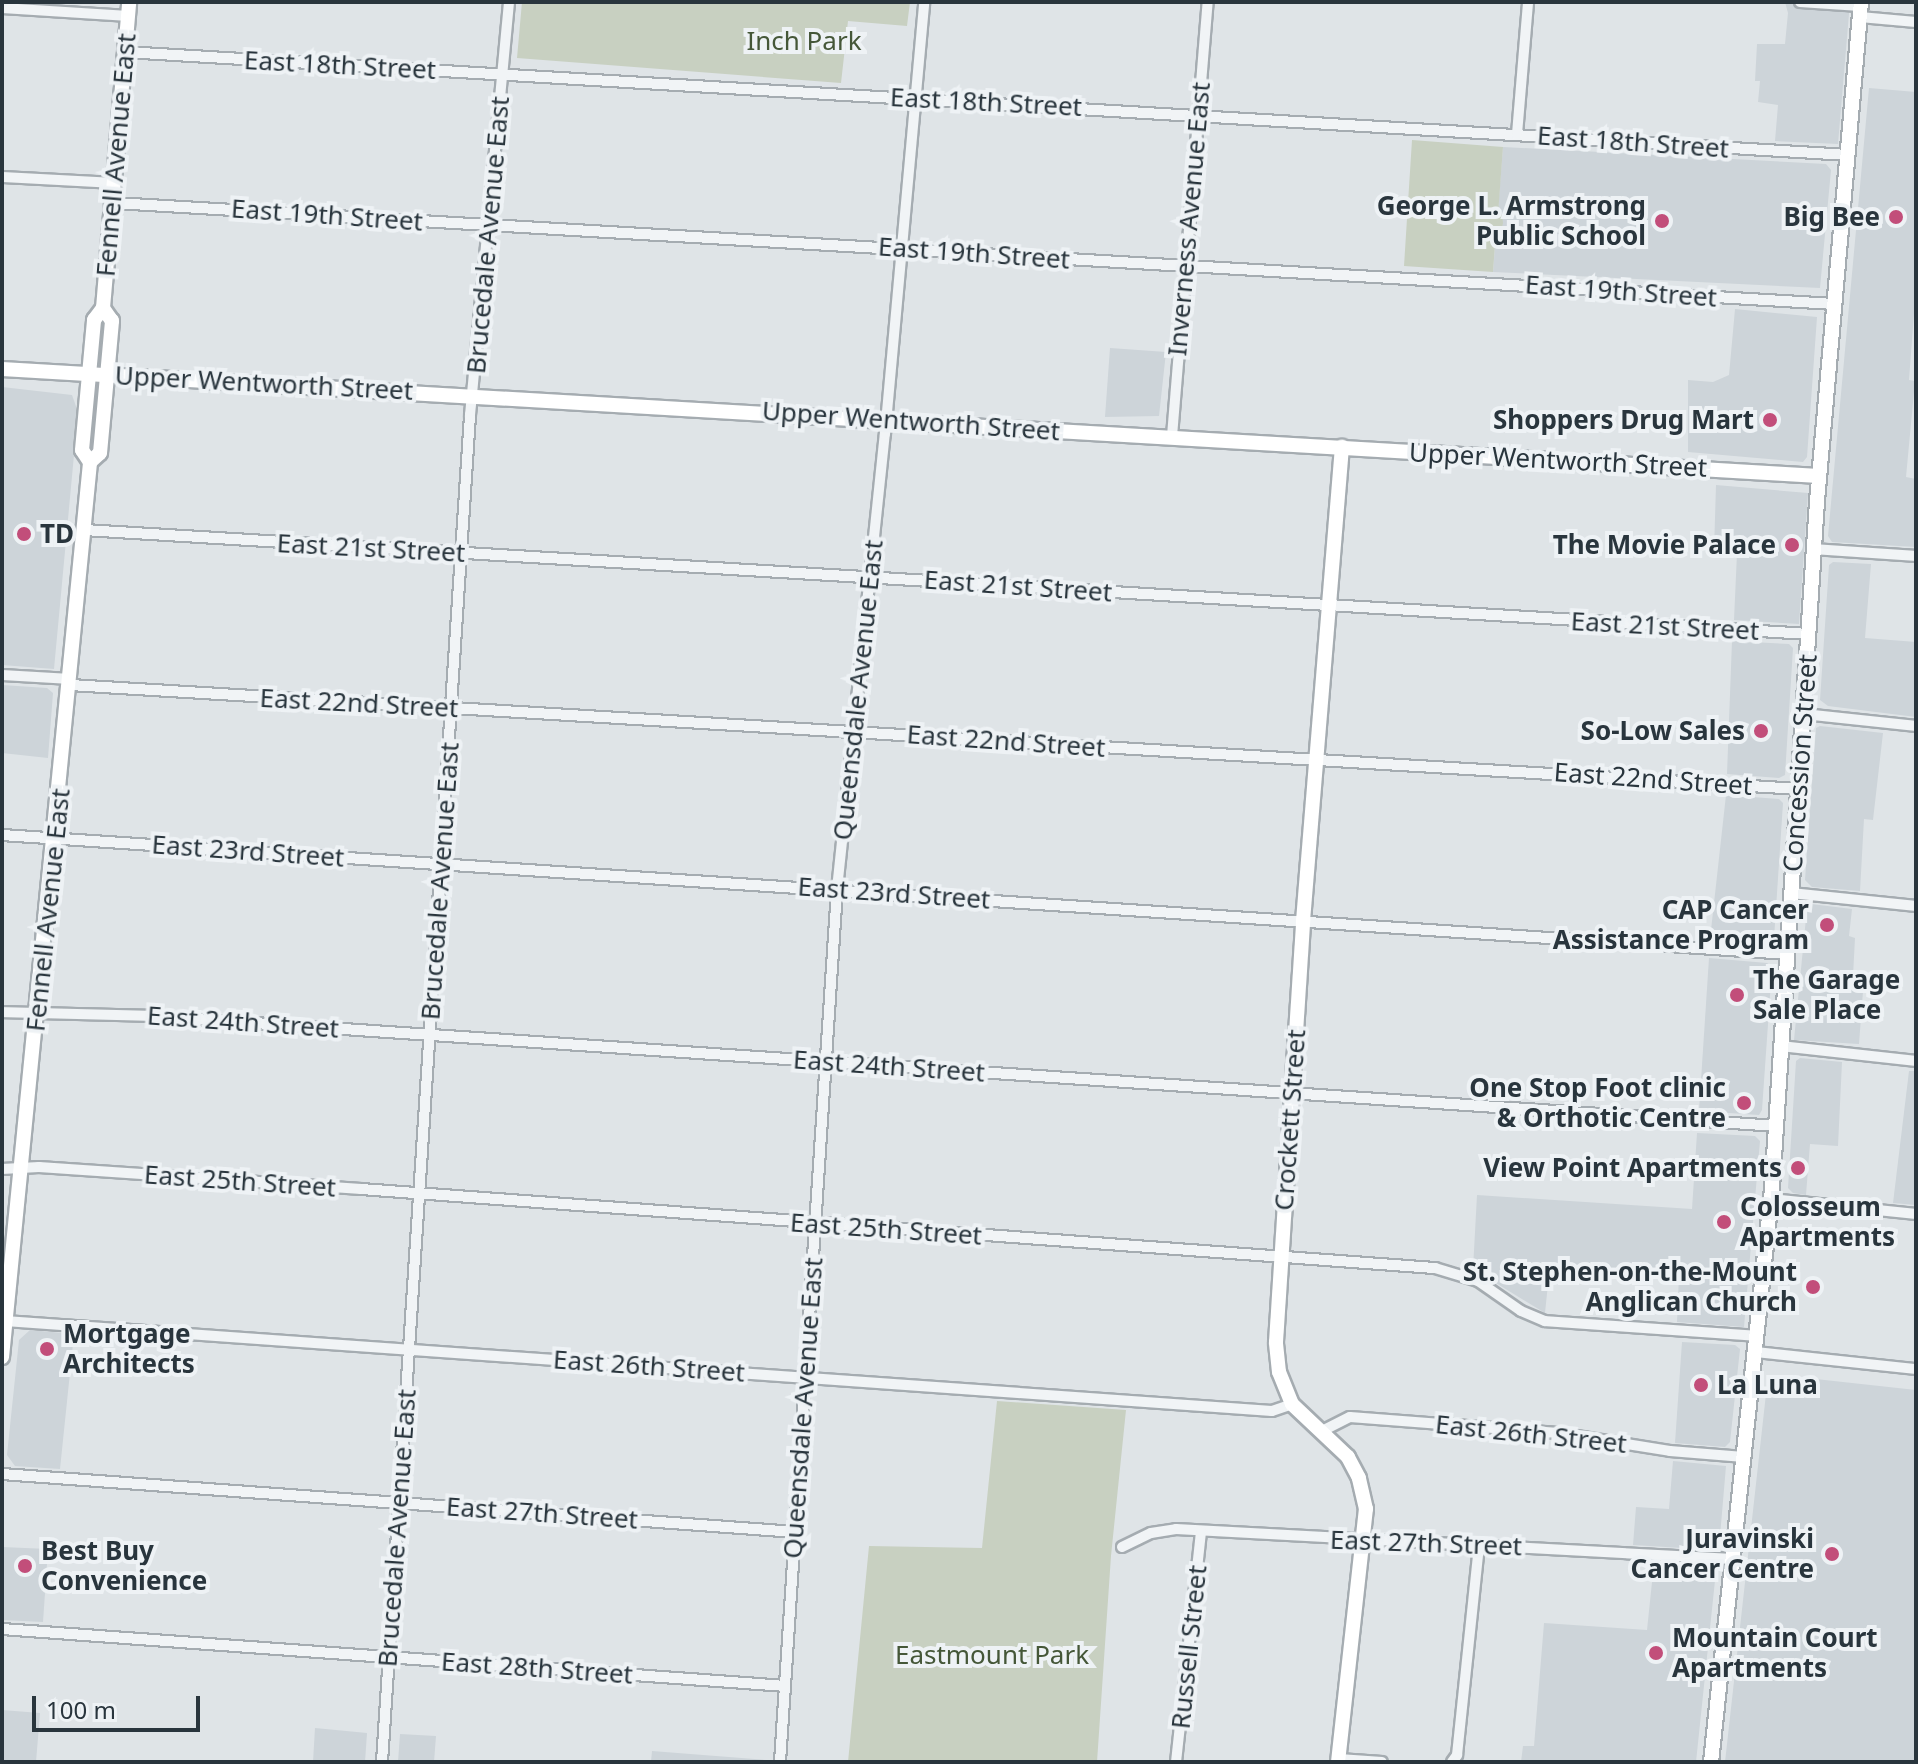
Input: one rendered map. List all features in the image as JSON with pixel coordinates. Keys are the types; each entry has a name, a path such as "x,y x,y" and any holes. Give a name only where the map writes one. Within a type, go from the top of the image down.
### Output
{"main road":[{"name":"Concession Street","path":"1711,1762 1771,1199 1819,476 1860,8"},
{"name":"Fennell Avenue East","path":"2,1357 5,1291 38,1012 84,530 90,462 82,450 94,320 103,308 128,9"},
{"name":"Fennell Avenue East","path":"90,462 100,453 112,321 103,308"},
{"name":"Upper Wentworth Street","path":"2,369 473,394 1819,476"},
{"name":"Crockett Street","path":"1338,1760 1366,1509 1359,1478 1348,1457 1292,1404 1277,1363 1303,921 1342,447"}],"street":[{"name":"Brucedale Avenue East","path":"382,1762 461,553 509,2"},
{"name":"Queensdale Avenue East","path":"780,1762 837,889 886,419 924,2"},
{"name":"Inverness Avenue East","path":"1172,436 1208,2"},
{"path":"1517,134 1528,2"},
{"path":"1800,2 1860,8 1916,22"},
{"path":"2,8 128,9"},
{"name":"East 18th Street","path":"125,52 1847,155"},
{"path":"2,177 115,183"},
{"name":"East 19th Street","path":"114,203 1834,304"},
{"name":"East 21st Street","path":"84,530 1809,634"},
{"path":"1814,549 1916,556"},
{"name":"East 22nd Street","path":"2,675 451,708 1798,789"},
{"path":"1804,714 1916,726"},
{"name":"East 23rd Street","path":"2,835 1787,954"},
{"path":"1791,893 1916,906"},
{"name":"East 24th Street","path":"2,1012 151,1016 1776,1126"},
{"path":"1781,1046 1916,1061"},
{"name":"East 25th Street","path":"2,1169 39,1167 1455,1272 1486,1285 1530,1316 1545,1321 1756,1344 1916,1369"},
{"path":"1771,1199 1916,1214"},
{"name":"East 26th Street","path":"5,1321 1272,1411 1292,1404"},
{"name":"East 26th Street","path":"1322,1431 1350,1417 1558,1433 1670,1451 1744,1457"},
{"name":"East 27th Street","path":"2,1474 795,1532"},
{"name":"East 27th Street","path":"1122,1547 1163,1530 1733,1559"},
{"name":"Russell Street","path":"1176,1762 1201,1532"},
{"path":"1452,1762 1457,1755 1479,1544"},
{"name":"East 28th Street","path":"2,1629 785,1686"},
{"path":"1338,1760 1382,1762"}],"shaded area":[{"path":"1785,2 1850,2 1838,144 1775,141 1778,105 1758,102 1760,81 1755,81 1757,44 1785,44 1788,13"},
{"path":"1869,88 1916,92 1916,287 1909,380 1915,381 1906,477 1916,479 1916,547 1832,542 1828,536"},
{"name":"George L. Armstrong Public School","path":"1503,147 1826,164 1831,170 1820,288 1493,272"},
{"path":"1735,309 1817,317 1807,457 1803,462 1688,452 1688,380 1713,382 1729,375"},
{"path":"1110,348 1166,352 1159,416 1105,417"},
{"path":"2,387 72,395 78,412 54,669 2,665"},
{"path":"1716,485 1808,493 1799,624 1734,620 1737,553 1714,551"},
{"path":"1833,562 1871,564 1865,638 1916,642 1916,717 1828,706 1820,700 1829,565"},
{"path":"1732,641 1789,644 1793,648 1785,775 1779,778 1727,774"},
{"path":"2,685 47,688 53,693 48,758 2,753"},
{"path":"1816,728 1883,733 1873,820 1864,819 1860,891 1812,887 1805,880"},
{"path":"1726,795 1779,799 1783,803 1774,938 1770,942 1710,939"},
{"path":"1811,904 1852,909 1849,936 1855,938 1853,976 1864,978 1859,1044 1794,1040 1807,908"},
{"path":"1709,958 1767,963 1772,967 1762,1110 1759,1115 1699,1111"},
{"path":"1800,1058 1842,1062 1838,1146 1810,1144 1806,1195 1793,1193 1788,1188 1796,1061"},
{"path":"1909,1071 1916,1071 1916,1205 1893,1203"},
{"path":"1697,1133 1755,1136 1760,1141 1744,1327 1677,1322 1679,1275 1550,1265 1545,1313 1473,1269 1477,1195 1692,1209"},
{"path":"30,1330 74,1334 60,1469 15,1466 7,1455 19,1340"},
{"path":"1682,1342 1735,1345 1740,1349 1730,1442 1725,1447 1675,1443"},
{"name":"Juravinski Cancer Centre","path":"1779,1375 1916,1390 1916,1762 1725,1762 1767,1385 1771,1377"},
{"path":"1673,1461 1726,1466 1719,1548 1715,1550 1633,1545 1636,1507 1669,1509"},
{"path":"2,1547 48,1549 43,1622 2,1620"},
{"path":"1654,1563 1711,1567 1716,1571 1696,1762 1521,1762 1523,1746 1534,1746 1544,1623 1647,1630"},
{"path":"2,1710 40,1713 36,1762 2,1762"},
{"path":"315,1728 367,1733 365,1762 313,1762"},
{"path":"400,1734 436,1736 434,1762 398,1762"},
{"path":"652,1751 766,1760 766,1762 651,1762"}],"green space":[{"name":"Inch Park","path":"522,2 910,2 907,26 848,21 841,83 517,58"},
{"path":"1412,140 1503,147 1498,215 1502,215 1503,223 1501,231 1496,232 1493,272 1404,266"},
{"name":"Eastmount Park","path":"997,1401 1126,1410 1111,1556 1097,1762 848,1762 869,1546 982,1548"}],"place":[{"name":"Big Bee","path":"1896,217"},
{"name":"George L. Armstrong Public School","path":"1662,221"},
{"name":"Shoppers Drug Mart","path":"1770,420"},
{"name":"TD","path":"24,534"},
{"name":"The Movie Palace","path":"1792,545"},
{"name":"So-Low Sales","path":"1761,731"},
{"name":"CAP Cancer Assistance Program","path":"1827,925"},
{"name":"The Garage Sale Place","path":"1737,995"},
{"name":"One Stop Foot clinic & Orthotic Centre","path":"1744,1103"},
{"name":"View Point Apartments","path":"1798,1168"},
{"name":"Colosseum Apartments","path":"1724,1222"},
{"name":"St. Stephen-on-the-Mount Anglican Church","path":"1813,1287"},
{"name":"Mortgage Architects","path":"47,1349"},
{"name":"La Luna","path":"1701,1385"},
{"name":"Juravinski Cancer Centre","path":"1832,1554"},
{"name":"Best Buy Convenience","path":"25,1566"},
{"name":"Mountain Court Apartments","path":"1656,1653"}]}
